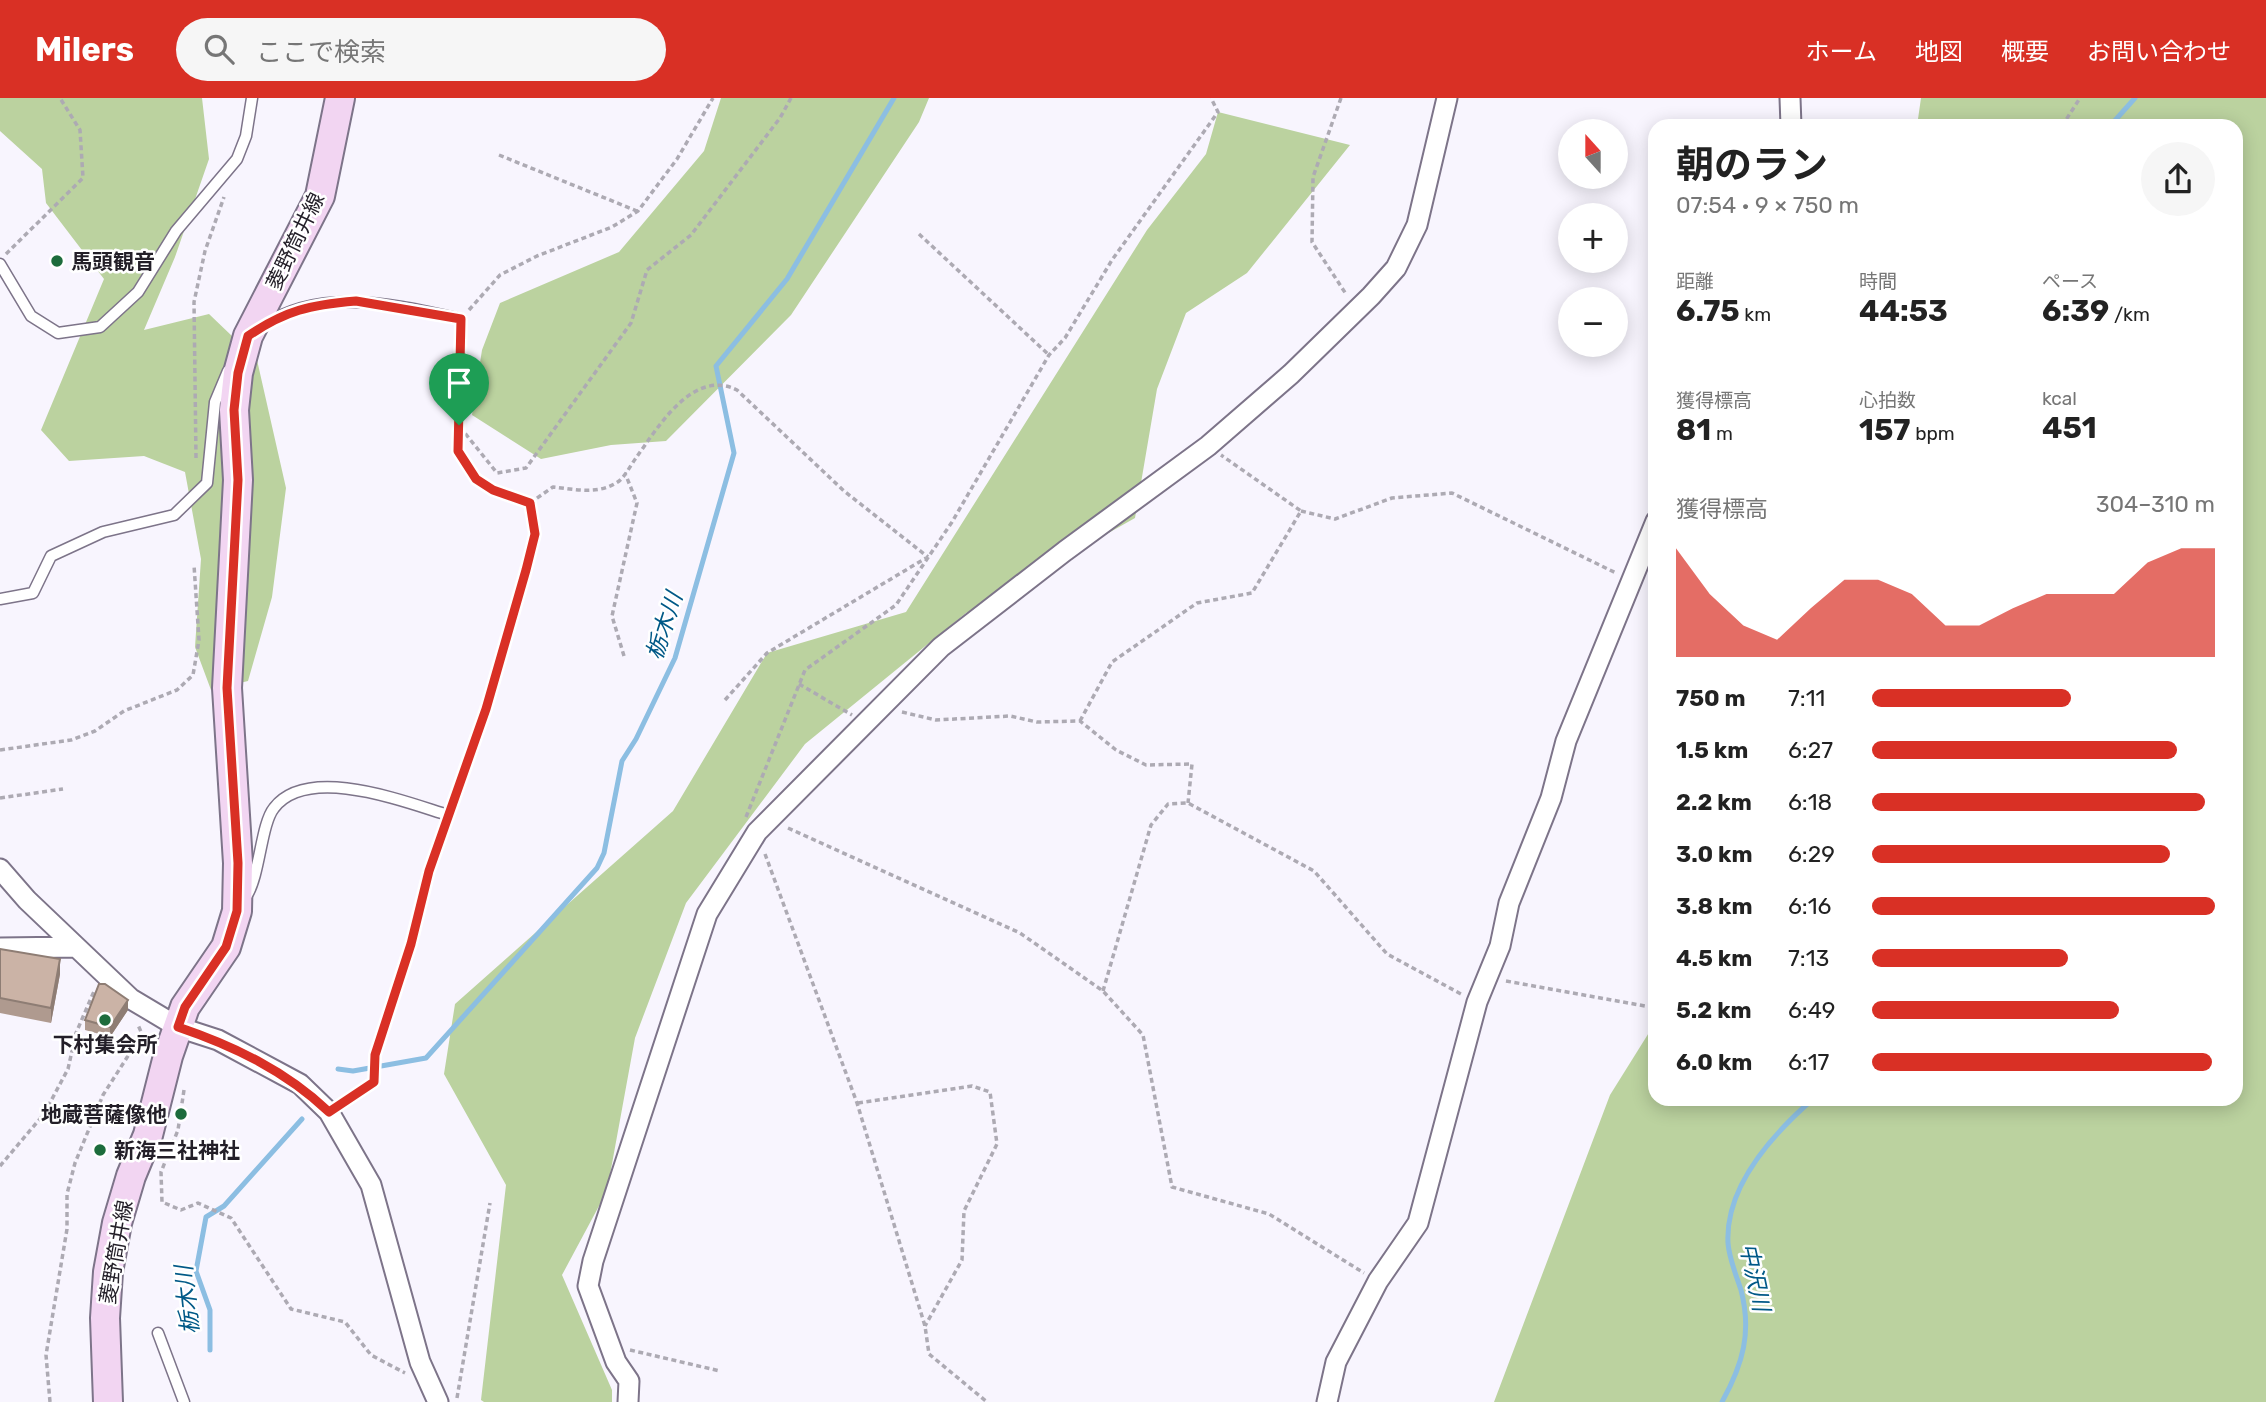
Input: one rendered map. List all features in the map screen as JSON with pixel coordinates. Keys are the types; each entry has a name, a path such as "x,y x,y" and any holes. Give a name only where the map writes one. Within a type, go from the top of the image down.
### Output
{"main road":[{"name":"菱野筒井線","path":"108,1402 105,1318 117,1223 131,1176 148,1135 185,1007 226,947 237,911 238,863 227,688 238,480 234,410 238,373 248,336 320,196 340,98"}],"street":[{"path":"628,1402 629,1381 616,1362 588,1286 593,1261 707,914 755,827 866,723 941,647 1065,551 1208,446 1291,373 1396,268 1417,225 1447,98"},
{"path":"1790,98 1791,119"},
{"path":"1327,1402 1336,1362 1378,1281 1418,1223 1477,1002 1500,946 1509,903 1551,798 1566,741 1648,539"},
{"path":"0,869 131,999 178,1027 218,1040 299,1084 329,1112 371,1185 420,1362 435,1395"},
{"path":"0,948 76,947"},
{"path":"420,1362 454,1402"}],"lane":[{"path":"0,262 31,316 58,332 100,327 138,292 176,231 237,159 246,136 252,98"},
{"path":"0,599 33,593 51,556 103,532 174,514 207,483 215,402 225,377 248,336 295,309 344,302 400,306 461,319"},
{"path":"237,911 251,889 273,809 295,791 357,788 448,815"},
{"path":"158,1333 184,1402"}],"path":[{"path":"0,262 83,178 80,130 60,98"},
{"path":"530,503 493,490 476,479 458,451 461,319 500,275 612,227 638,211 677,159 713,98"},
{"path":"459,425 497,473 526,468 631,323 647,270 691,235 780,118 792,98"},
{"path":"987,1402 929,1354 925,1326 857,1103 755,827 805,670 896,606 952,522 1049,355 1065,338 1112,260 1218,112 1211,98"},
{"path":"1341,98 1313,177 1312,242 1356,309"},
{"path":"2066,119 2080,98"},
{"path":"499,155 638,211"},
{"path":"207,483 194,452 194,302 205,251 225,194"},
{"path":"919,234 1049,355"},
{"path":"530,503 553,487 593,492 618,483 665,416 700,388 711,383 725,384 737,390 844,491 928,557"},
{"path":"1208,446 1301,511 1335,519 1392,498 1452,493 1630,580"},
{"path":"624,656 612,616 637,503 625,474"},
{"path":"329,1112 374,1082 375,1055 448,815 486,709 526,570 535,534 530,503"},
{"path":"1080,721 1112,662 1197,603 1252,593 1301,511"},
{"path":"725,700 767,653 928,557"},
{"path":"0,750 71,740 95,731 124,711 177,690 193,675 198,640 194,565"},
{"path":"799,684 866,723"},
{"path":"881,707 936,720 1010,716 1037,722 1080,721 1116,750 1146,765 1192,764 1188,803"},
{"path":"0,798 63,789"},
{"path":"1103,991 1151,825 1168,804 1188,803 1314,871 1387,954 1477,1002"},
{"path":"755,827 1020,933 1103,991 1143,1035 1172,1187 1269,1214 1378,1281"},
{"path":"0,1166 44,1114 68,1069 76,1033 102,971"},
{"path":"1486,977 1648,1007"},
{"path":"50,1402 46,1354 67,1229 67,1194 75,1163 103,1095 142,1034 134,1017"},
{"path":"185,1086 178,1130 160,1172 162,1202 181,1210 198,1203 231,1217 291,1309 345,1322 371,1355 435,1395"},
{"path":"857,1103 972,1086 990,1092 997,1144 964,1210 962,1260 925,1326"},
{"path":"454,1402 490,1203"},
{"path":"616,1362 628,1350 720,1371"}],"green space":[{"path":"0,98 202,98 209,159 175,257 144,330 209,314 257,360 286,488 272,597 248,681 211,690 195,647 201,559 185,472 144,456 69,461 41,430 104,279 46,203 42,169 0,131"},
{"path":"721,98 929,98 919,122 791,315 666,441 611,445 541,459 472,415 482,350 500,303 619,252 704,151"},
{"path":"1921,98 2266,98 2266,1402 1494,1402 1610,1095 1648,1034 1648,1106 2243,1106 2243,119 1918,119"},
{"path":"1218,112 1350,145 1247,273 1186,313 1157,389 1135,518 966,613 805,744 686,903 635,1038 607,1191 562,1275 612,1390 612,1402 484,1402 481,1400 506,1185 444,1074 455,1004 673,811 767,653 906,612 1147,230 1206,154"}],"building":[{"path":"0,949 60,959 51,1008 0,998"},
{"name":"下村集会所","path":"99,984 105,984 128,1000 110,1027 85,1020"}],"waterway":[{"name":"栃木川","path":"338,1069 353,1071 426,1058 597,868 604,853 622,761 636,739 675,658 734,453 716,366 787,279 894,98"},
{"name":"中沢川","path":"2116,119 2135,98"},
{"name":"中沢川","path":"1722,1402 1744,1348 1746,1320 1741,1290 1731,1261 1729,1222 1743,1181 1755,1162 1768,1144 1806,1106"},
{"name":"栃木川","path":"210,1350 210,1310 196,1271 206,1217 224,1206 302,1119"}],"place":[{"name":"馬頭観音","path":"57,261"},
{"name":"下村集会所","path":"105,1020"},
{"name":"地蔵菩薩像他","path":"181,1114"},
{"name":"新海三社神社","path":"100,1150"}],"route":[{"path":"356,301 400,306 461,319 459,425 458,451 476,479 493,490 530,503 535,534 486,709 429,871 411,944 399,974 375,1055 374,1082 329,1112 299,1084 218,1040 178,1027 185,1007 226,947 234,929 237,911 238,863 230,775 227,688 238,480 234,410 238,373 248,336 273,319 295,309 356,301"}]}
